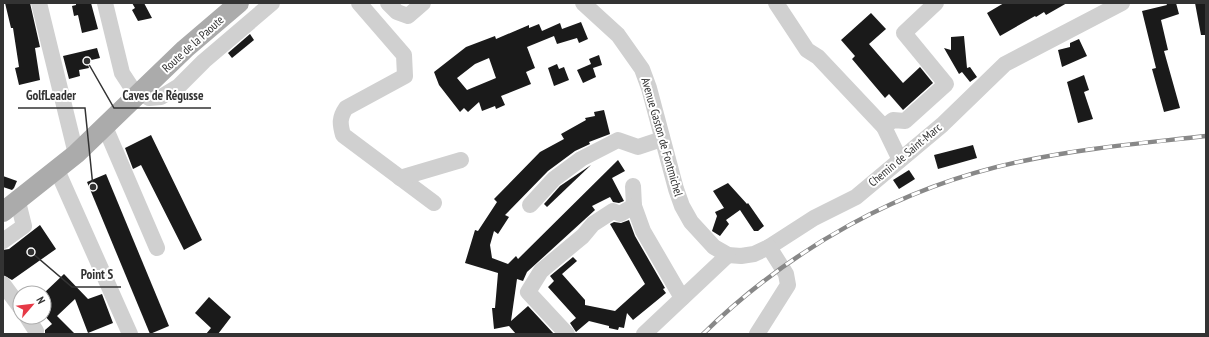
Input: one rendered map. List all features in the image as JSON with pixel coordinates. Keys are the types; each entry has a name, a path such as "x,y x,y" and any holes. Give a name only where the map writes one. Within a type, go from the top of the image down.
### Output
{"main road":[{"name":"Route de la Paoute","path":"10,207 76,154 185,49 239,3"}],"street":[{"path":"39,3 76,154"},
{"path":"104,3 122,74 139,94 150,98 161,97 179,86 204,61 272,3"},
{"path":"359,3 404,55 405,76 346,108 341,115 340,124 343,135 434,204"},
{"path":"388,3 397,12 408,16 423,3"},
{"name":"Avenue Gaston de Fontmichel","path":"583,3 618,35 642,69 649,88 662,139 682,206 700,234 714,247 728,255"},
{"path":"776,3 807,50 818,57 884,127 900,160"},
{"path":"884,127 893,120 905,121 946,84 904,33 936,3"},
{"name":"Chemin de Saint-Marc","path":"769,247 814,218 856,197 969,100 1006,64 1122,3"},
{"path":"105,127 157,248"},
{"path":"530,205 554,179 581,159 618,140 638,147 662,139"},
{"path":"400,178 461,160"},
{"path":"57,170 130,334"},
{"path":"633,186 634,206 643,231 682,298"},
{"path":"567,334 528,292 541,271 583,236 593,224 613,211 620,214 634,206"},
{"path":"3,241 24,226 10,207"},
{"path":"644,334 728,255 741,256 754,254 769,247 786,274 788,285 756,334"},
{"path":"3,284 12,296"},
{"path":"32,325 36,331"}],"building":[{"path":"5,3 30,3 40,47 35,48 40,80 19,85 15,68 19,67 13,28 11,28"},
{"path":"76,3 91,3 98,29 82,33 78,15 74,16 72,6 76,5"},
{"path":"132,3 144,3 152,18 138,21 132,10 135,8"},
{"path":"1004,3 1067,3 1046,15 1044,12 1036,17 1035,16 1000,36 987,13"},
{"path":"1166,3 1176,3 1179,14 1161,20 1168,50 1164,51 1180,108 1164,112 1152,69 1156,68 1142,11 1167,5"},
{"path":"1195,3 1206,3 1206,35 1201,35"},
{"path":"871,13 886,29 869,44 903,83 920,67 933,83 903,110 889,94 885,98 852,59 855,56 841,40"},
{"path":"581,22 588,39 579,43 577,38 557,44 554,36 527,47 535,68 526,72 531,84 501,96 505,105 496,109 495,106 482,111 479,102 468,112 464,108 460,112 439,85 434,72 466,47 495,36 496,39 529,25 529,28 539,24 542,31 560,23 562,29","holes":["489,58 496,78 467,90 457,78 475,64"]},
{"path":"250,34 254,40 232,58 228,53"},
{"path":"964,36 967,68 970,67 977,77 970,82 962,72 959,74 944,48 951,50 951,37"},
{"path":"1079,39 1087,56 1062,67 1058,50 1070,47 1070,43"},
{"path":"97,48 100,58 87,61 89,68 79,70 80,76 69,79 63,56"},
{"path":"599,55 602,65 593,68 596,77 583,83 577,70 591,64 589,59"},
{"path":"557,64 559,69 564,67 569,80 554,86 548,68"},
{"path":"1084,75 1089,90 1084,92 1093,119 1078,123 1067,82"},
{"path":"604,110 610,134 589,142 590,144 575,151 548,171 505,215 509,217 498,234 494,231 490,245 492,258 508,264 516,256 518,259 618,160 625,171 612,178 624,201 619,203 613,202 610,197 592,206 595,210 527,272 523,281 517,279 511,321 528,306 554,334 516,334 509,326 494,329 492,308 495,308 498,273 465,263 475,230 478,231 497,202 494,199 540,152 564,139 561,134 586,120 585,118 595,116 594,112"},
{"path":"151,135 202,240 184,250 141,165 133,169 125,148"},
{"path":"973,145 977,158 938,169 934,155"},
{"path":"591,165 547,207 544,204 560,186"},
{"path":"909,170 915,179 899,189 893,180"},
{"path":"106,174 169,326 150,334 87,182"},
{"path":"3,176 17,181 12,190 3,187"},
{"path":"728,183 747,204 748,203 764,226 758,231 754,231 740,210 726,220 729,224 720,236 712,231 717,216 715,212 724,208 713,191"},
{"path":"629,220 635,236 665,288 663,289 666,293 633,320 627,313 624,328 619,327 618,330 589,321 576,332 570,323 576,318 548,287 554,281 550,276 573,257 577,261 562,274 585,300 585,305 615,311 645,284 610,224 614,222 621,223"},
{"path":"40,225 56,249 12,280 3,275 3,250 9,249"},
{"path":"64,274 88,299 102,294 113,323 88,333 75,299 57,316 75,334 45,334 45,330 52,325 52,285"},
{"path":"209,297 231,317 218,334 206,334 211,328 195,313"}],"railway":[{"path":"703,334 737,303 773,274 811,248 850,225 891,204 934,186 978,172 1046,156 1114,146 1206,136"}],"place":[{"name":"Caves de Régusse","path":"87,61"},
{"name":"GolfLeader","path":"93,187"},
{"name":"Point S","path":"31,252"}]}
